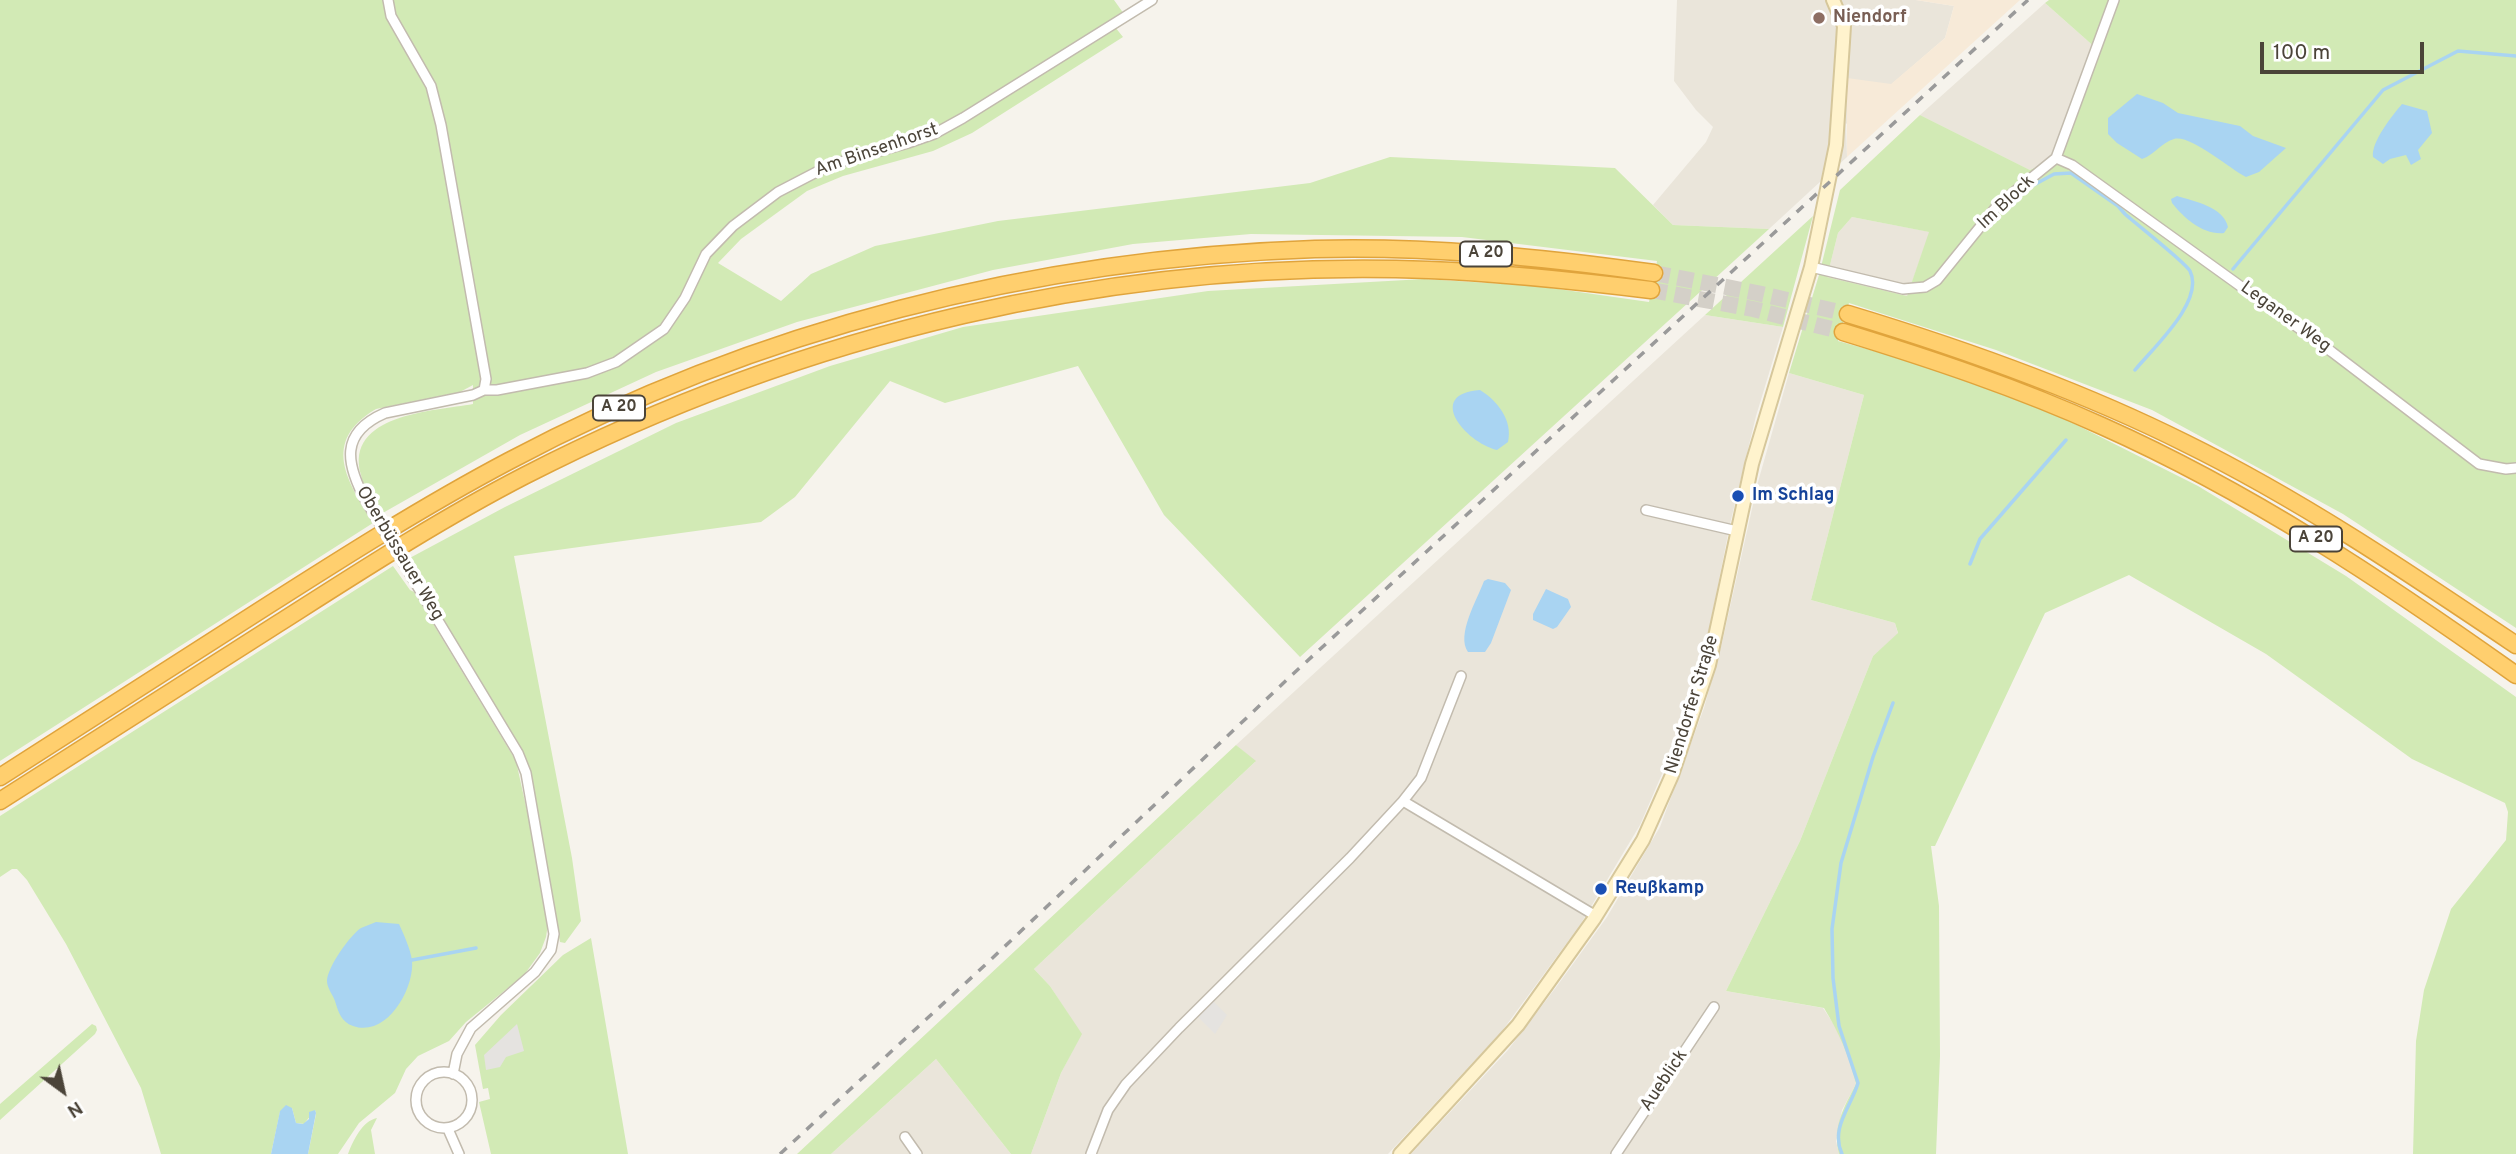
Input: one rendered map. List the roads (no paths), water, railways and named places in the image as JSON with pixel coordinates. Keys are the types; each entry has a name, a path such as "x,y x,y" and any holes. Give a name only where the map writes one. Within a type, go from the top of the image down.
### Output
{"highway":[{"name":"A 20","path":"0,777 365,544 512,460 650,394 848,322 921,303 1050,276 1222,254 1318,249 1425,250 1538,257 1654,273"},
{"name":"A 20","path":"0,802 378,560 522,477 595,441 714,390 854,342 936,321 1052,297 1138,283 1221,275 1316,270 1426,270 1539,276 1651,290"},
{"name":"A 20","path":"1848,314 1934,340 2024,372 2122,412 2187,443 2324,520 2516,645"},
{"name":"A 20","path":"1843,332 2016,389 2178,462 2313,537 2408,598 2516,675"}],"main road":[{"name":"Niendorfer Straße","path":"1400,1154 1518,1025 1596,916 1643,840 1676,764 1709,665 1752,464 1811,267 1829,181 1836,145 1844,26 1833,0"}],"street":[{"path":"388,0 391,16 431,86 441,125 486,379 484,390"},
{"name":"Am Binsenhorst","path":"484,390 497,390 587,373 616,362 664,329 677,313 706,254 733,226 778,192 830,165 934,134 1152,0"},
{"path":"2056,158 2114,0"},
{"name":"Im Block","path":"1811,267 1903,289 1925,287 1947,271 1997,206 2056,158"},
{"name":"Leganer Weg","path":"2056,158 2072,165 2332,352 2479,464 2516,468"},
{"name":"Oberbüssauer Weg","path":"453,1074 457,1054 471,1028 535,972 551,950 554,934 526,774 518,753 366,501 354,479 350,463 352,443 364,425 386,413 473,395 484,390"},
{"path":"1646,510 1737,531"},
{"path":"1091,1154 1108,1110 1126,1084 1350,858 1421,778 1461,677"},
{"path":"1403,801 1596,916"},
{"name":"Aueblick","path":"1616,1154 1714,1007"},
{"path":"440,1072 453,1074 469,1087 472,1100 466,1119 448,1129 428,1124 418,1113 415,1101 419,1088 427,1077 440,1072"},
{"path":"448,1129 458,1154"},
{"path":"905,1137 917,1154"}],"water":[{"path":"2137,94 2163,103 2178,113 2240,126 2253,136 2286,148 2259,172 2246,177 2200,147 2181,139 2169,141 2142,159 2108,134 2108,118"},
{"path":"2402,104 2427,111 2432,133 2418,150 2421,159 2411,165 2406,155 2390,159 2383,164 2373,157 2375,144"},
{"path":"2177,196 2200,203 2221,214 2228,227 2224,233 2202,229 2189,220 2172,203 2171,199"},
{"path":"1480,390 1493,400 1506,419 1508,442 1497,450 1473,438 1463,429 1453,409 1455,400 1464,393"},
{"path":"1488,579 1505,583 1511,590 1485,652 1468,652 1464,636 1466,627 1484,581"},
{"path":"1546,589 1568,599 1571,607 1553,629 1533,620 1533,614"},
{"path":"376,922 399,924 411,955 412,971 404,996 396,1008 377,1025 365,1028 353,1026 343,1019 327,981 335,960 351,937 361,928"},
{"path":"286,1105 292,1108 296,1123 303,1124 309,1119 309,1112 315,1110 308,1154 271,1154 280,1111"}],"waterway":[{"path":"2233,269 2383,90 2458,51 2516,56"},
{"path":"2019,193 2054,174 2071,173 2118,206 2190,271 2193,283 2184,310 2135,370"},
{"path":"1970,564 1980,539 2066,440"},
{"path":"1842,1154 1838,1135 1840,1126 1858,1083 1839,1026 1833,978 1832,929 1841,863 1873,757 1893,703"},
{"path":"412,960 476,948"}],"tunnel":[{"path":"1654,273 1848,314"},
{"path":"1651,290 1753,309 1843,332"}],"railway":[{"path":"780,1154 984,966 1293,674 2028,0"}],"place":[{"name":"Niendorf","path":"1819,18"},
{"name":"Im Schlag","path":"1738,496"},
{"name":"Reußkamp","path":"1601,889"}]}
